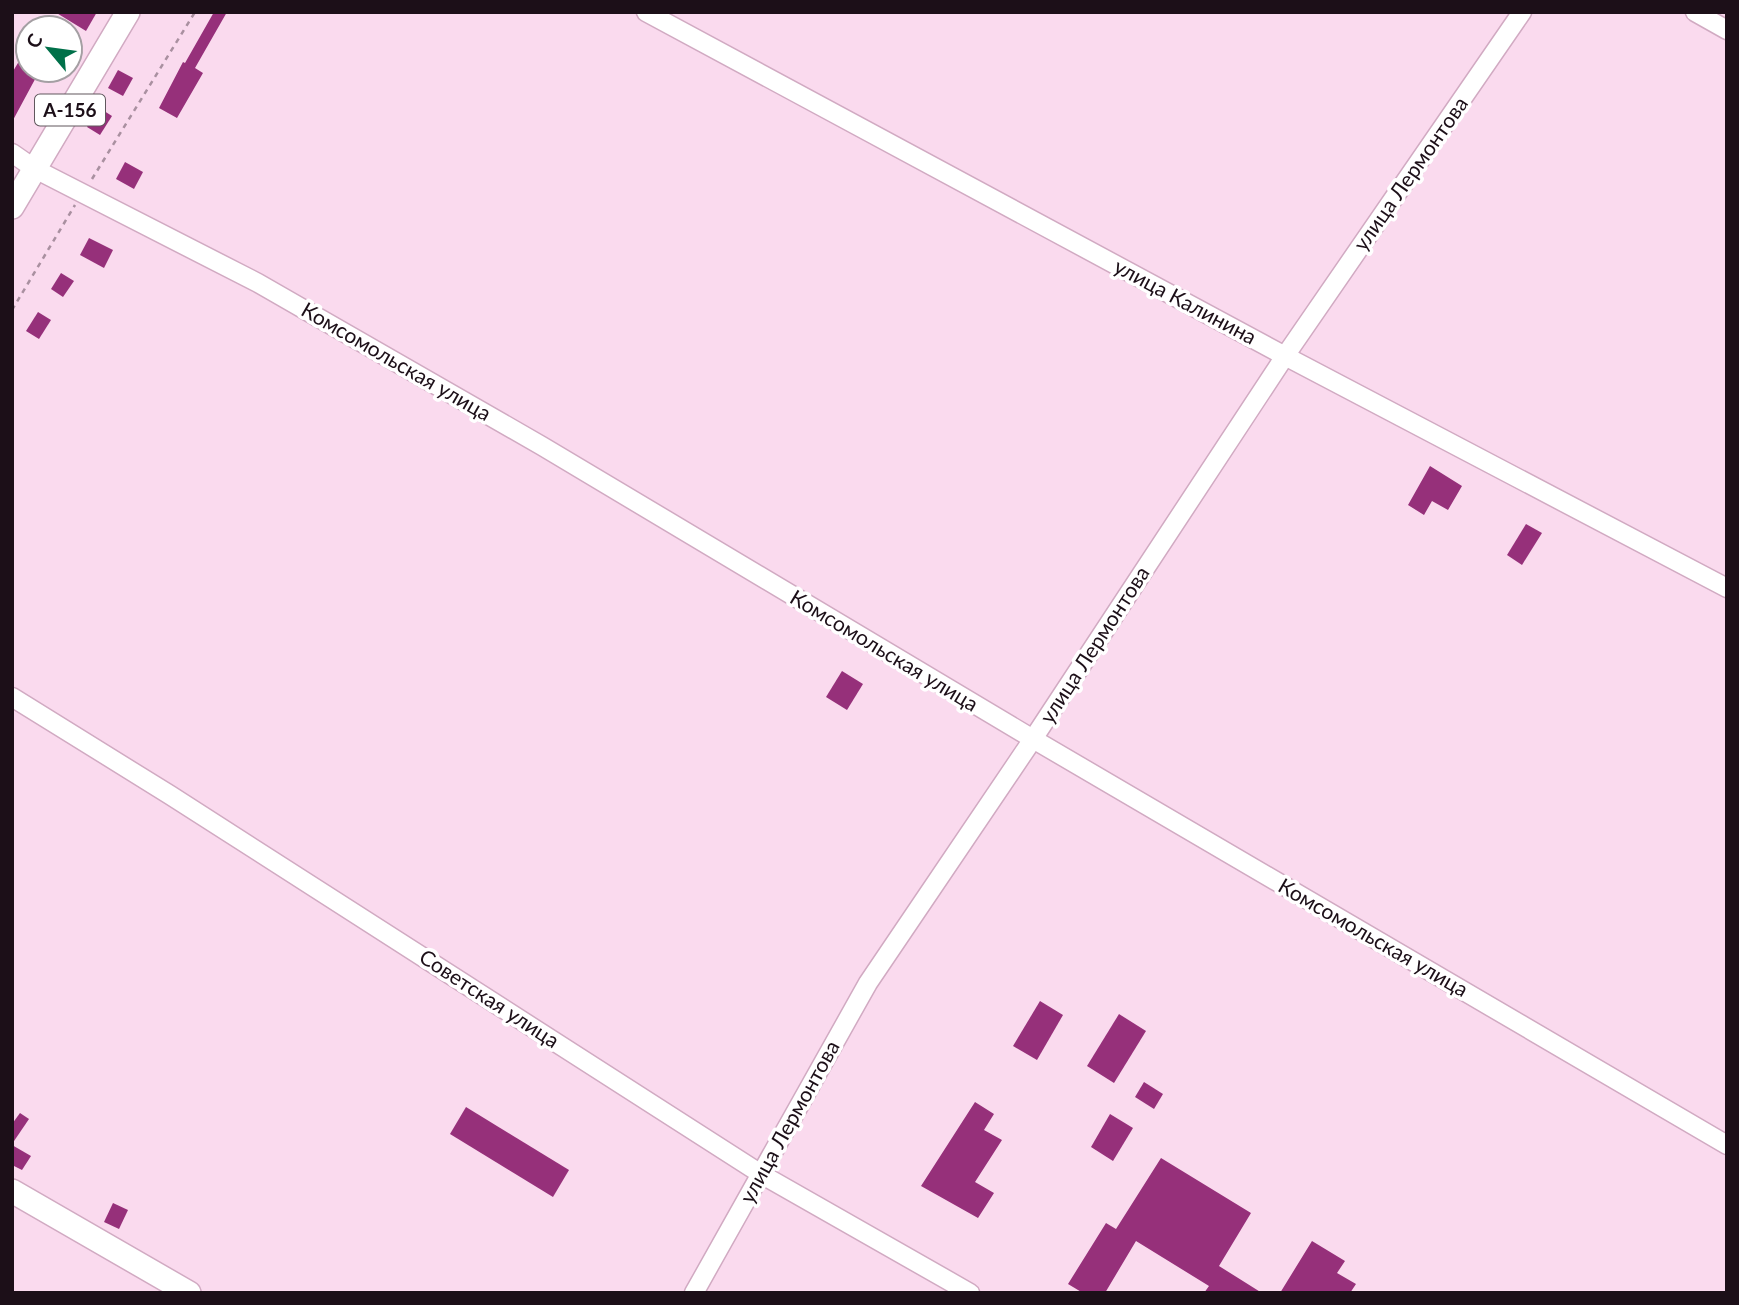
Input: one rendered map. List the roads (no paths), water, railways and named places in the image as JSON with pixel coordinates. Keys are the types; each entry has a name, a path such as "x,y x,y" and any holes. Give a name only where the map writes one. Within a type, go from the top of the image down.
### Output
{"main road":[{"name":"А-156","path":"12,207 128,12"},
{"path":"12,1191 189,1293"}],"street":[{"name":"улица Калинина","path":"646,12 1285,356 1727,588"},
{"name":"улица Лермонтова","path":"694,1293 868,983 1033,739 1285,356 1522,12"},
{"path":"1695,12 1727,30"},
{"name":"Комсомольская улица","path":"12,153 35,169 258,283 518,432 1033,739 1727,1145"},
{"name":"Советская улица","path":"12,697 181,802 761,1174 970,1293"}]}
